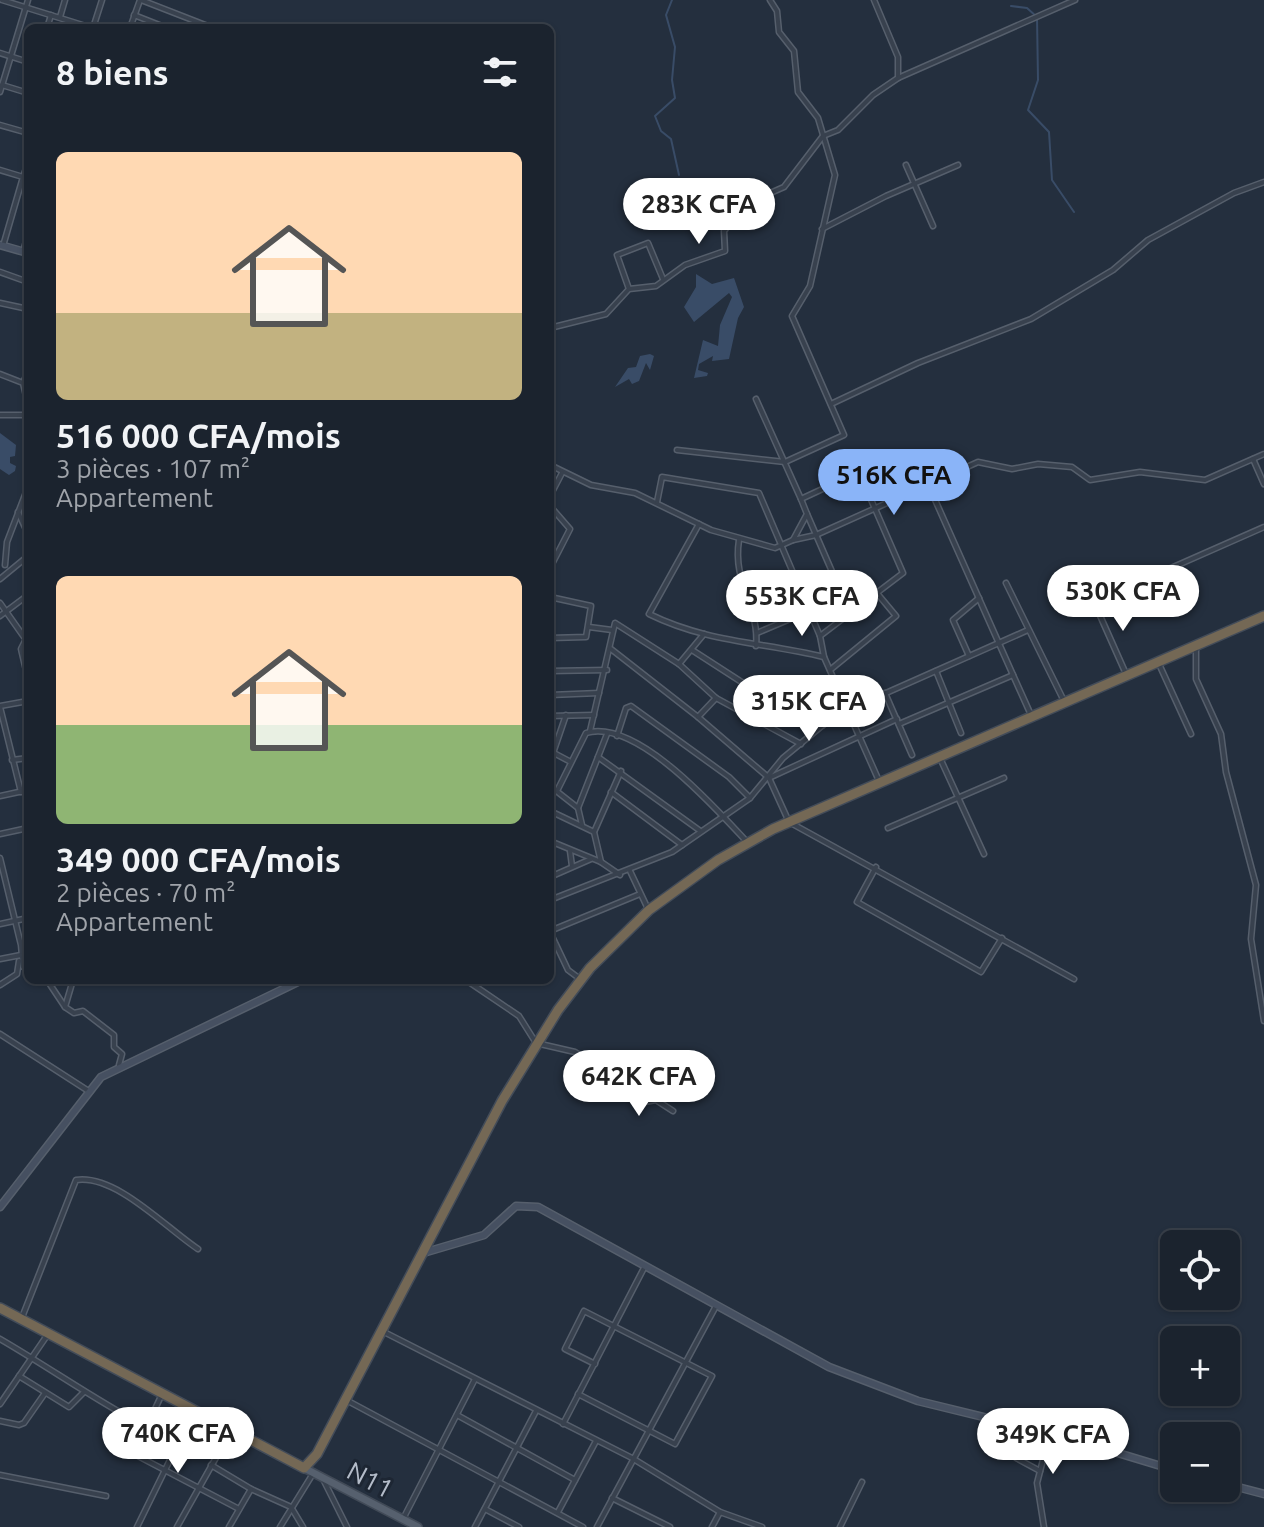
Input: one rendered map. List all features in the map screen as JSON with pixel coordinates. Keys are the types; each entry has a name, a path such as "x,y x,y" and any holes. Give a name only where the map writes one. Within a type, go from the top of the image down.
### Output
{"highway":[{"path":"0,1308 313,1472 317,1454 345,1400 536,1043 581,979 649,910 691,878 789,822 1264,616"}],"main road":[{"name":"N11","path":"313,1472 418,1527"}],"street":[{"path":"2,0 73,24"},
{"path":"0,92 28,0"},
{"path":"59,18 65,0"},
{"path":"93,24 102,0"},
{"path":"131,24 141,0 203,24"},
{"path":"677,450 785,462 844,435 792,321 793,313 810,286 835,184 818,118 798,92 794,51 779,32 777,11 770,0"},
{"path":"874,0 898,57 898,78"},
{"path":"554,327 606,314 629,289 656,286 685,265 725,251 724,231 745,204 784,187 823,136 838,130 864,103 898,78 1075,0"},
{"path":"48,24 51,15"},
{"path":"134,15 157,24"},
{"path":"0,53 24,61"},
{"path":"1,85 24,92"},
{"path":"0,125 24,132"},
{"path":"906,165 933,226"},
{"path":"822,229 914,183 958,165"},
{"path":"0,170 24,180 1,246 24,252"},
{"path":"831,404 918,363 1031,319 1113,270 1148,240 1234,193 1264,182"},
{"path":"629,289 617,255 648,243 663,279"},
{"path":"0,272 24,281"},
{"path":"0,303 24,308"},
{"path":"0,374 23,383 24,387"},
{"path":"756,399 850,613"},
{"path":"0,415 24,415"},
{"path":"554,468 591,485 635,493 739,540 775,548 816,535 978,462 1012,469 1038,464 1072,467 1090,480 1140,472 1205,480 1264,454"},
{"path":"1253,459 1264,484"},
{"path":"801,499 859,472 903,573 820,636"},
{"path":"554,488 562,473"},
{"path":"657,502 662,477 759,493 820,636 824,657 850,709 880,783"},
{"path":"928,484 1032,717"},
{"path":"2,577 7,542 24,495"},
{"path":"17,510 24,525"},
{"path":"554,511 570,529 554,560"},
{"path":"793,540 807,514"},
{"path":"699,524 649,614 670,625 756,647 824,657"},
{"path":"1127,676 1094,602 1264,527"},
{"path":"739,540 736,566 757,633 756,647"},
{"path":"0,543 7,542"},
{"path":"2,577 24,559"},
{"path":"1006,583 1065,703"},
{"path":"830,670 896,616 876,592"},
{"path":"969,656 953,620 980,597"},
{"path":"0,616 24,598"},
{"path":"554,598 591,604 585,638 554,638"},
{"path":"0,603 24,634"},
{"path":"757,633 809,611"},
{"path":"557,791 569,761 590,731 607,670 615,623 679,664 716,698 801,744"},
{"path":"589,627 612,630"},
{"path":"554,899 630,871 682,845 699,830 750,798 778,763 823,725 850,709 1028,630"},
{"path":"679,664 704,634"},
{"path":"24,642 21,649 24,662"},
{"path":"1196,645 1196,679 1221,734 1226,772 1256,885 1251,939 1264,1021"},
{"path":"611,649 769,778 789,822 876,867 1074,979"},
{"path":"692,650 740,681 823,725"},
{"path":"1158,662 1191,734"},
{"path":"554,671 607,670"},
{"path":"936,671 961,733"},
{"path":"769,778 1013,675"},
{"path":"554,695 599,693"},
{"path":"885,693 912,755"},
{"path":"698,717 716,698"},
{"path":"21,792 0,706 24,702"},
{"path":"617,736 626,708 631,706 729,777 750,798"},
{"path":"554,747 566,715"},
{"path":"554,716 594,715"},
{"path":"590,731 632,740 704,795 748,843"},
{"path":"582,825 578,808 607,734"},
{"path":"554,753 569,761"},
{"path":"598,757 699,830"},
{"path":"12,760 24,758"},
{"path":"940,758 984,854"},
{"path":"601,862 594,832 621,771"},
{"path":"888,828 1004,778"},
{"path":"554,789 578,808"},
{"path":"0,796 24,791"},
{"path":"611,792 682,845"},
{"path":"554,813 594,832"},
{"path":"0,834 24,829"},
{"path":"554,843 601,862 620,875"},
{"path":"570,851 572,866"},
{"path":"0,858 20,957 17,974 0,985"},
{"path":"554,875 593,859"},
{"path":"876,867 857,902 981,972 1002,938"},
{"path":"630,871 649,910"},
{"path":"554,930 640,894"},
{"path":"0,924 24,919"},
{"path":"554,940 568,970 581,979"},
{"path":"0,959 20,957"},
{"path":"20,957 24,962"},
{"path":"50,984 65,1007 74,1013 83,1011 114,1035 114,1047 122,1054 119,1065"},
{"path":"65,1007 72,984"},
{"path":"0,1207 101,1077 119,1065 291,984"},
{"path":"472,984 519,1016 536,1043 575,1052 635,1088 639,1103 656,1100 673,1111"},
{"path":"0,1034 90,1092"},
{"path":"635,1088 641,1079"},
{"path":"21,1320 76,1180 98,1182 119,1192 198,1249"},
{"path":"423,1253 484,1235 507,1212 523,1204 538,1207 809,1357 888,1391 1160,1466"},
{"path":"562,1424 645,1266"},
{"path":"597,1527 716,1306"},
{"path":"578,1394 675,1444 712,1376 584,1311 565,1349 595,1364"},
{"path":"382,1331 632,1458 720,1512 760,1526"},
{"path":"0,1404 48,1334"},
{"path":"0,1339 146,1427"},
{"path":"19,1376 69,1407 84,1392"},
{"path":"403,1519 475,1379"},
{"path":"0,1429 1,1421 24,1423 45,1393"},
{"path":"162,1394 134,1454 239,1509"},
{"path":"345,1400 583,1527"},
{"path":"137,1527 194,1411"},
{"path":"475,1527 536,1411"},
{"path":"457,1415 575,1480"},
{"path":"1034,1429 1016,1458 1040,1471"},
{"path":"1034,1429 1044,1456 1038,1495 1044,1527"},
{"path":"177,1527 231,1431"},
{"path":"558,1512 596,1441"},
{"path":"211,1465 251,1489 291,1507 303,1527"},
{"path":"280,1527 313,1472 347,1527"},
{"path":"0,1475 106,1496"},
{"path":"840,1527 862,1482"},
{"path":"1240,1488 1264,1494"},
{"path":"229,1527 251,1489"},
{"path":"612,1498 670,1527"},
{"path":"485,1509 519,1527"},
{"path":"712,1527 720,1512"}],"water":[{"path":"696,274 712,284 734,278 744,307 738,318 729,359 712,361 713,356 699,364 698,370 708,373 707,376 694,378 703,340 718,346 720,325 732,297 729,293 694,322 684,307 696,287"},
{"path":"640,356 654,356 650,370 646,363 639,381 632,384 629,379 615,387 628,368 636,367"},
{"path":"0,433 16,445 15,456 10,457 10,463 16,466 15,471 9,475 0,469"}],"waterway":[{"path":"672,0 666,15 675,47 672,80 675,98 655,116 661,131 671,139 679,175"},
{"path":"1011,6 1027,8 1037,17 1038,80 1028,110 1049,132 1052,180 1074,212"}]}
